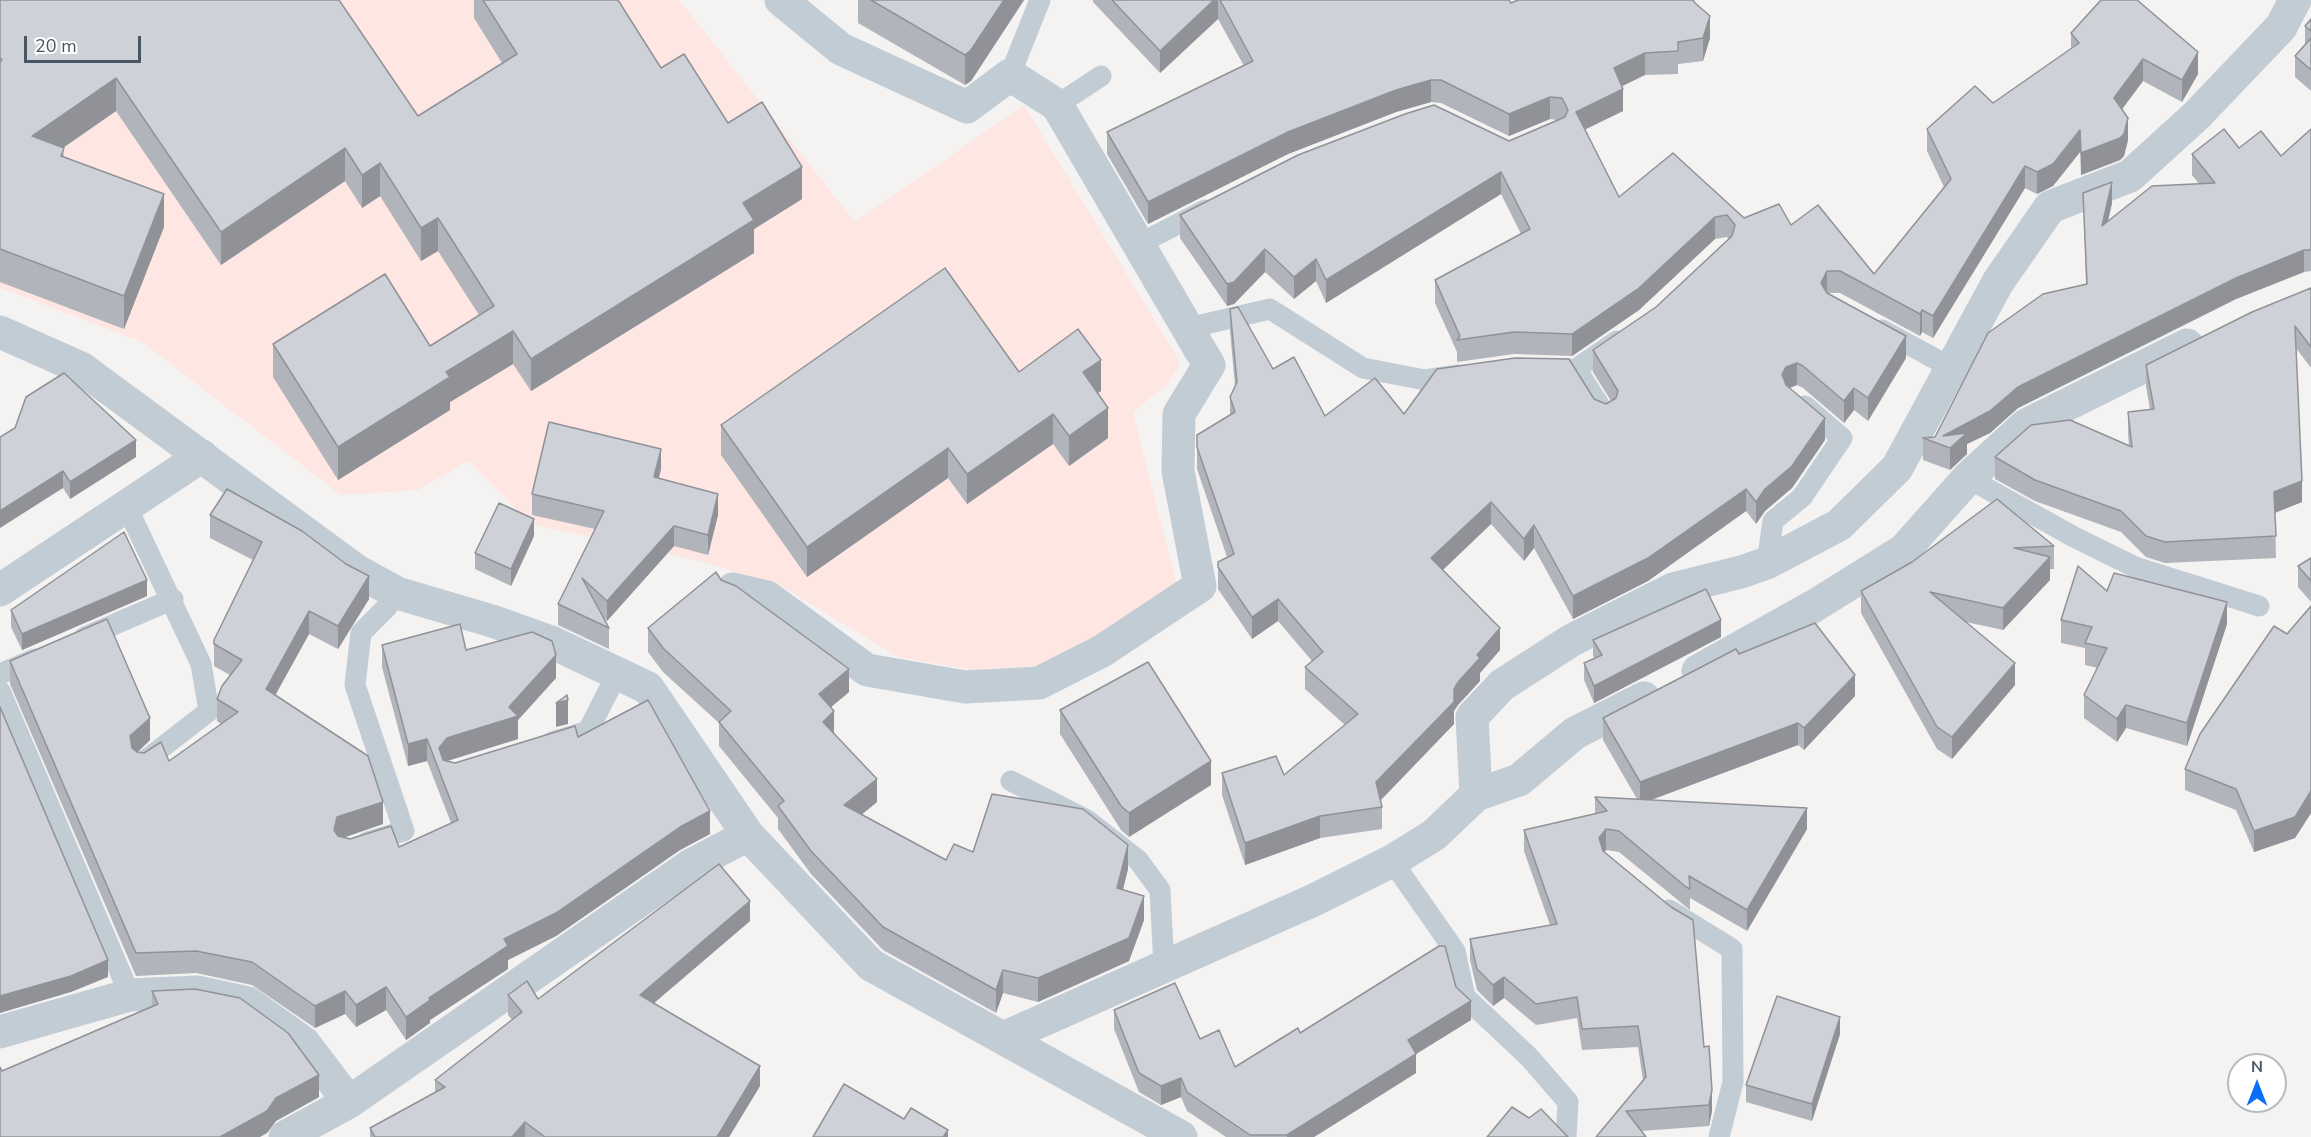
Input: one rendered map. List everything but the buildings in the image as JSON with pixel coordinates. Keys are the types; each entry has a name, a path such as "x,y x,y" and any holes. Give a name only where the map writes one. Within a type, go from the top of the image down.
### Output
{"street":[{"path":"733,589 767,597 867,670 965,687 1039,683 1102,651 1200,586 1178,471 1179,414 1209,365 1057,105 1010,75 967,107 841,49 781,0"},
{"path":"1476,795 1472,717 1502,685 1572,640 1673,589 1767,563 1839,525 1897,468 1998,282 2050,207 2130,176 2196,116 2281,27 2295,0"},
{"path":"0,332 81,368 357,570 397,593 541,638 648,688 748,835 871,965 1181,1137"},
{"path":"1003,1038 1314,900 1392,861 1434,835 1476,795 1519,780 1575,733 1707,666 1814,606 1905,550 1968,478 2026,424 2212,332"},
{"path":"0,590 202,456"},
{"path":"285,1137 349,1102 691,865 748,835"},
{"path":"0,1032 130,995 197,992 248,1003 304,1043 349,1102"}],"lane":[{"path":"1010,75 1040,0"},
{"path":"1057,105 1101,76"},
{"path":"1139,244 1221,202"},
{"path":"1188,328 1270,309 1363,368 1425,380 1481,372"},
{"path":"1863,320 1952,368"},
{"path":"1526,368 1576,369 1638,326"},
{"path":"1576,369 1605,414"},
{"path":"1767,563 1773,520 1802,496 1842,438 1795,398"},
{"path":"1968,478 2135,567 2259,606"},
{"path":"126,505 173,599 201,664 209,711 142,763"},
{"path":"346,849 404,831 355,685 361,633 387,608 397,593"},
{"path":"0,674 173,599"},
{"path":"531,749 588,731 618,672"},
{"path":"0,691 130,995"},
{"path":"1011,781 1087,820 1138,860 1160,890 1164,967"},
{"path":"1392,861 1455,951 1465,997 1529,1057 1568,1102 1566,1137"},
{"path":"1654,897 1679,918 1732,949 1733,1082 1719,1137"}],"shaded area":[{"path":"0,0 679,0 855,222 1024,105 1180,362 1169,383 1133,412 1177,586 1048,665 971,670 898,657 778,584 700,561 531,524 468,461 418,490 341,495 142,342 0,288"}]}
